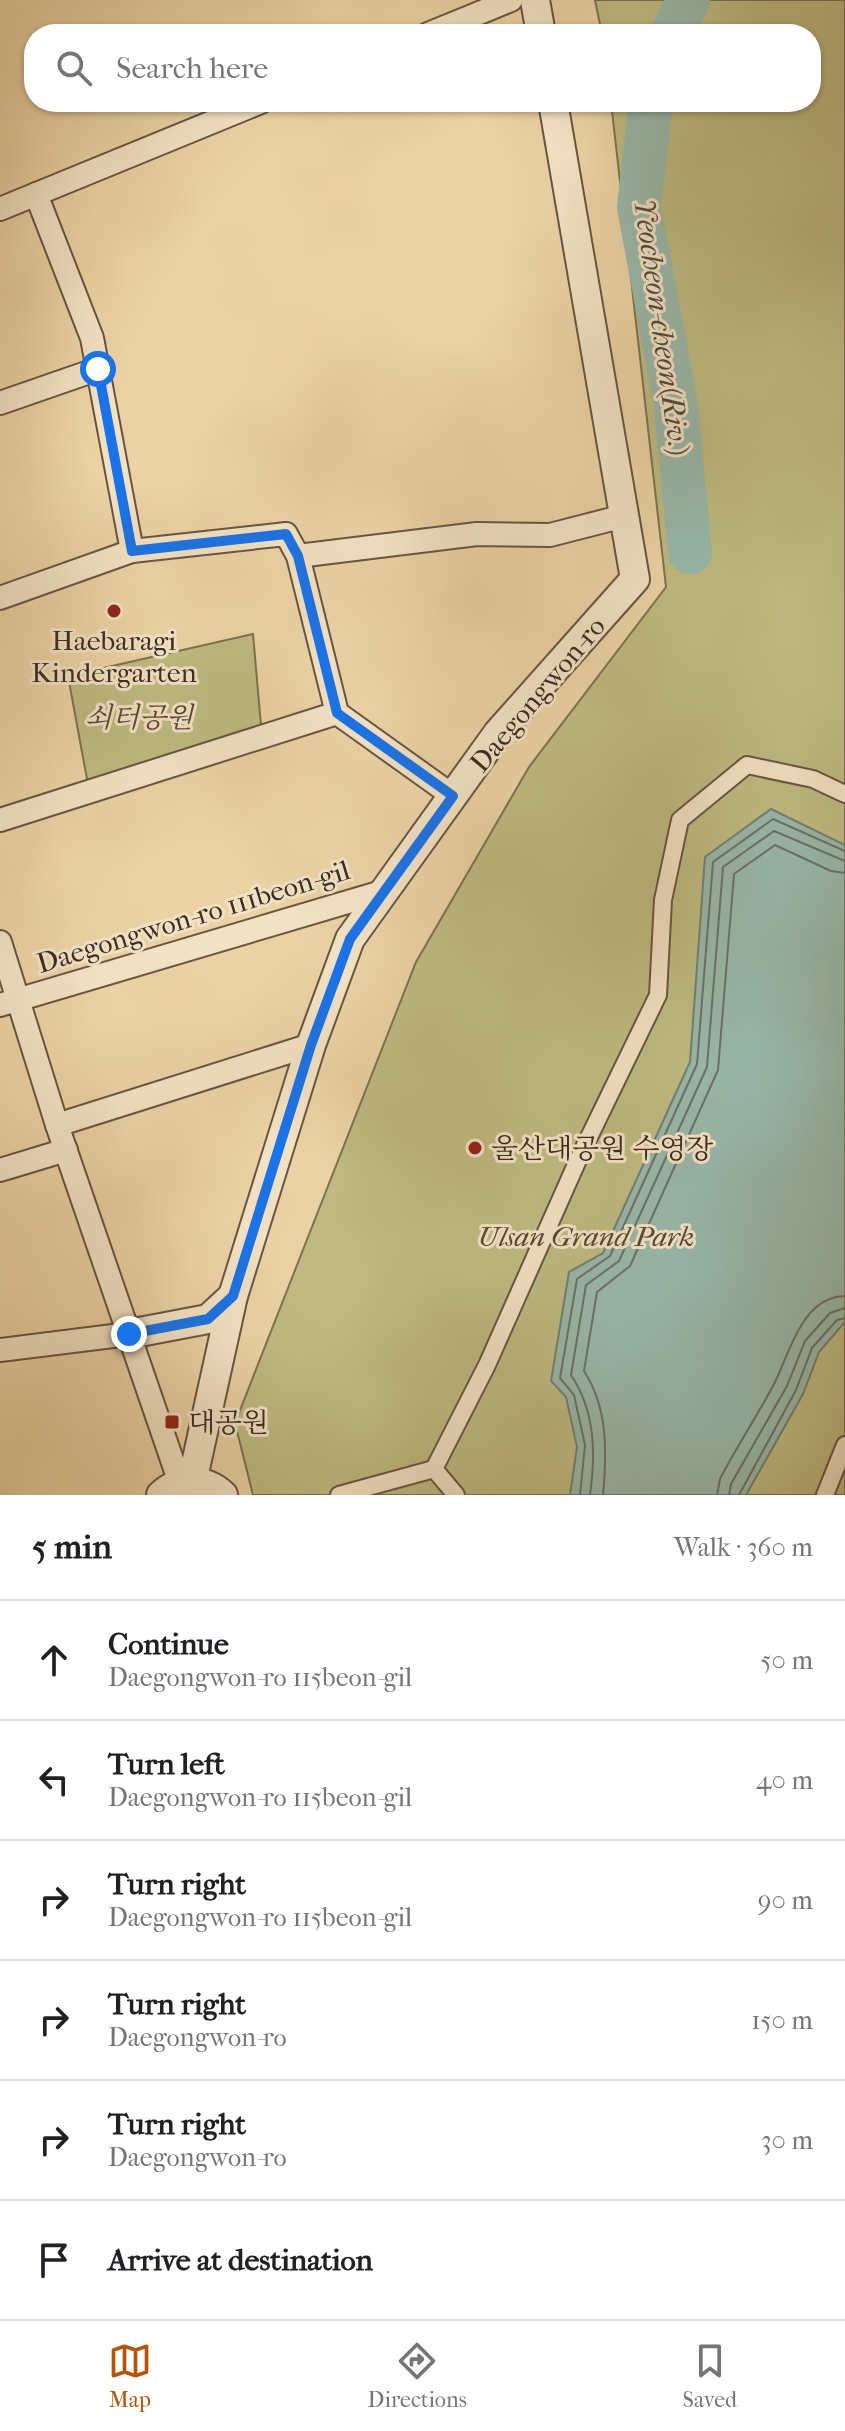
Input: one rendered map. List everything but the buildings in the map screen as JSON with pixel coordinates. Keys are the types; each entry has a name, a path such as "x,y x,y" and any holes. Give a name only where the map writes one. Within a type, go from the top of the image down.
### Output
{"street":[{"path":"452,24 511,0"},
{"path":"535,0 539,24"},
{"path":"0,209 237,112"},
{"name":"Daegongwon-ro","path":"178,1487 311,1045 350,939 498,733 635,579 555,112"},
{"path":"36,194 92,338 132,551"},
{"path":"0,403 98,369"},
{"path":"298,556 477,534 550,535 624,516"},
{"path":"0,598 132,551 286,534 298,556 337,713 453,796"},
{"path":"0,820 337,713"},
{"path":"339,1495 434,1469 487,1365 578,1160 658,995 663,900 680,820 747,765 813,779 845,794"},
{"name":"Daegongwon-ro 111beon-gil","path":"9,1002 385,891"},
{"path":"0,942 9,1002 66,1150 178,1487 205,1484 223,1495"},
{"path":"57,1125 311,1045"},
{"path":"0,1170 66,1150"},
{"path":"0,1350 129,1334 208,1319 233,1296"},
{"path":"825,1495 845,1445"},
{"path":"434,1469 456,1495"}],"green space":[{"name":"Ulsan Grand Park","path":"595,0 845,0 845,1495 253,1495 235,1423 416,962 529,767 666,587 612,112 821,112 821,24 600,24"},
{"name":"쇠터공원","path":"253,634 262,737 89,790 68,676"}],"water":[{"path":"771,809 845,845 845,1322 819,1352 803,1394 746,1495 570,1495 577,1447 566,1397 551,1381 569,1272 603,1253 690,1062 705,857"}],"waterway":[{"name":"Yeocheon-cheon(Riv.)","path":"677,24 688,0"},
{"name":"Yeocheon-cheon(Riv.)","path":"650,112 639,207 676,406 690,552"}],"place":[{"name":"Haebaragi Kindergarten","path":"114,611"},
{"name":"울산대공원 수영장","path":"475,1148"},
{"name":"대공원","path":"172,1422"}],"route":[{"path":"98,369 132,551 286,534 298,556 337,713 453,796 350,939 311,1045 233,1296 208,1319 129,1334"}]}
